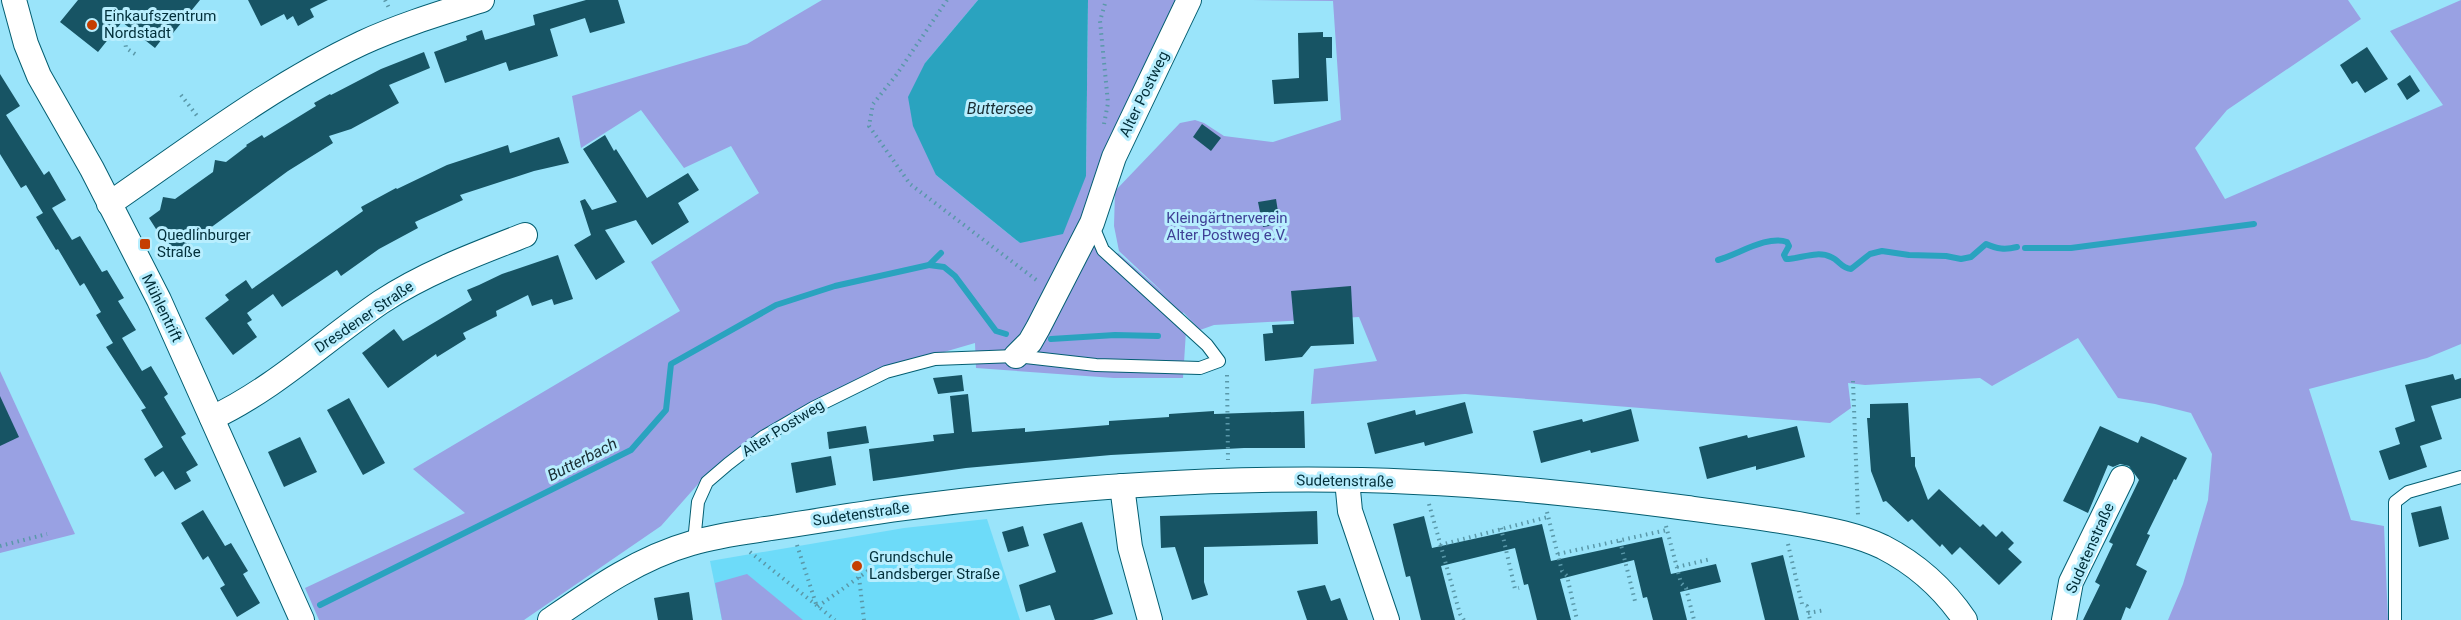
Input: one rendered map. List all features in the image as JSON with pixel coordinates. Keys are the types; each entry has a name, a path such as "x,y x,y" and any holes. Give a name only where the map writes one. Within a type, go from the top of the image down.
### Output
{"street":[{"name":"Mühlentrift","path":"14,0 26,44 39,76 159,300 302,620"},
{"path":"109,204 210,132 267,96 361,44 422,19 482,0"},
{"name":"Alter Postweg","path":"1016,356 1030,342 1056,296 1092,222 1114,157 1189,0"},
{"name":"Dresdener Straße","path":"212,418 242,404 384,300 442,269 525,235"},
{"name":"Sudetenstraße","path":"2064,620 2071,582 2122,478"},
{"path":"1347,480 1350,511 1387,620"},
{"name":"Sudetenstraße","path":"694,542 791,525 954,502 1122,486 1228,481 1424,482 1542,491 1663,504 1787,522 1856,536 1881,546 1909,562 1931,580 1965,620"},
{"path":"1122,486 1130,547 1137,580 1150,620"},
{"path":"550,620 630,568 694,542"}],"lane":[{"path":"1092,222 1103,250 1207,345 1219,361"},
{"name":"Alter Postweg","path":"694,542 698,502 707,482 763,437 813,408 886,372 935,359 1016,356 1096,365 1200,368 1219,361"},
{"path":"2395,620 2395,502 2408,492 2461,477"}],"path":[{"path":"947,0 897,74 873,104 869,126 910,184 1056,296"},
{"path":"1106,0 1100,21 1108,103 1103,132 1104,143 1114,157"},
{"path":"135,54 126,48 124,34 136,21"},
{"path":"181,95 210,132"},
{"path":"1219,361 1227,373 1228,481"},
{"path":"1853,381 1858,522 1856,536"},
{"path":"1424,482 1444,562 1448,566 1460,614 1464,620"},
{"path":"1542,491 1562,571 1567,576 1577,620"},
{"path":"1663,504 1667,530 1681,583 1686,588 1694,620"},
{"path":"1440,545 1548,517"},
{"path":"1787,522 1787,539 1802,604 1807,606 1810,620"},
{"path":"791,525 817,607"},
{"path":"1501,528 1515,589 1519,588"},
{"path":"1558,554 1667,530"},
{"path":"0,546 47,534"},
{"path":"734,534 750,552 835,620"},
{"path":"1620,541 1635,601"},
{"path":"1677,567 1711,559"},
{"path":"817,607 872,568"},
{"path":"859,577 864,620"},
{"path":"1808,613 1825,610"}],"shaded area":[{"name":"Grundschule Landsberger Straße","path":"987,519 1020,620 722,620 710,561 904,528"}],"green space":[{"name":"Kleingärtnerverein Alter Postweg e.V.","path":"822,0 978,0 925,63 936,175 1020,243 1086,176 1088,0 1184,0 1078,228 1109,261 1118,253 1169,298 1119,251 1114,226 1115,191 1180,123 1195,120 1224,136 1273,142 1341,120 1333,1 1252,0 2348,0 2361,19 2227,110 2195,148 2225,199 2443,105 2390,31 2461,0 2461,344 2427,358 2309,389 2351,520 2384,526 2388,620 2168,620 2183,584 2208,500 2212,454 2191,413 2118,398 2078,338 1992,386 1980,378 1865,385 1848,383 1851,408 1830,423 1465,394 1311,404 1314,369 1377,361 1359,317 1214,325 1200,330 1183,312 1186,331 1183,378 1114,378 976,368 975,343 865,375 761,432 707,474 661,526 524,620 319,620 305,588 465,513 413,469 680,311 651,262 759,193 731,146 684,168 641,110 581,148 572,96 747,44"},
{"path":"0,371 75,534 0,553"},
{"path":"747,574 803,620 722,620 715,583"}],"water":[{"name":"Buttersee","path":"978,0 1088,0 1086,176 1063,234 1020,243 936,175 913,126 908,97 925,63"}],"building":[{"name":"Einkaufszentrum Nordstadt","path":"78,0 200,0 173,33 169,30 155,48 122,22 98,52 60,22"},
{"path":"248,0 328,0 310,9 314,17 298,26 293,16 287,20 284,14 261,26"},
{"path":"586,0 618,0 625,23 590,33 585,18 550,29 558,56 509,71 506,62 445,83 434,52 467,40 466,36 482,30 485,40 535,25 533,15"},
{"path":"1323,32 1323,37 1332,37 1332,58 1326,58 1328,101 1274,104 1272,80 1299,78 1298,33"},
{"path":"2367,47 2388,79 2365,93 2357,81 2352,84 2340,65"},
{"path":"424,52 430,68 389,85 399,103 351,129 329,136 333,143 288,171 176,253 168,242 163,240 149,218 160,210 163,197 175,199 213,172 215,160 226,162 246,145 262,135 264,138 316,106 314,103 330,94 381,69"},
{"path":"0,74 20,106 6,115 44,175 49,171 66,200 52,208 72,240 80,236 102,272 107,270 124,298 118,301 136,330 122,338 142,371 151,366 168,394 164,397 186,434 181,437 198,465 186,472 191,481 175,490 163,471 155,477 144,459 163,447 141,410 146,408 106,347 113,343 96,315 101,312 84,283 80,286 36,217 43,213 26,185 21,188 0,154"},
{"path":"2410,75 2420,91 2407,100 2397,84"},
{"path":"1202,124 1221,138 1211,151 1193,137"},
{"path":"605,135 647,198 688,173 699,190 678,203 689,222 652,245 636,220 605,230 625,262 596,280 574,245 591,235 580,201 585,199 592,210 617,202 583,149"},
{"path":"559,137 569,163 534,171 460,195 463,200 415,222 418,228 379,249 341,276 337,270 282,307 273,294 247,313 252,320 247,323 257,337 233,355 205,318 229,300 225,295 246,280 252,289 363,211 361,207 396,188 447,165 508,145 510,153"},
{"path":"1276,199 1280,224 1263,227 1258,202"},
{"path":"558,255 573,299 554,305 552,299 532,306 528,295 496,311 497,316 463,333 466,339 437,357 436,354 388,388 362,353 394,329 403,341 472,300 467,290 502,274"},
{"path":"1351,286 1354,344 1311,346 1302,357 1265,361 1263,334 1273,333 1272,325 1294,324 1291,291"},
{"path":"2453,374 2455,380 2461,378 2461,398 2431,406 2442,439 2420,446 2427,467 2389,480 2379,451 2400,444 2395,428 2415,421 2405,385"},
{"path":"962,375 964,391 938,394 933,378"},
{"path":"968,394 972,432 1025,428 1025,432 1109,425 1109,421 1214,411 1214,414 1304,411 1305,448 1244,448 1111,455 966,468 873,481 869,449 934,441 933,435 954,433 950,396"},
{"path":"0,396 19,437 0,446"},
{"path":"349,398 385,463 363,475 327,410"},
{"path":"1465,402 1473,433 1425,446 1424,442 1375,454 1367,423 1415,410 1416,415"},
{"path":"1908,403 1911,457 1915,457 1915,466 1928,500 1939,489 1980,527 1983,524 1996,537 2002,531 2014,543 2008,549 2022,562 1999,585 1960,547 1952,555 1942,544 1940,547 1912,519 1908,522 1886,501 1883,502 1871,471 1867,418 1870,418 1870,404"},
{"path":"1631,409 1639,441 1591,453 1590,450 1541,463 1533,431 1582,419 1583,422"},
{"path":"866,426 869,443 829,449 827,432"},
{"path":"1797,426 1805,457 1756,470 1756,466 1707,479 1699,447"},
{"path":"2100,426 2138,443 2141,436 2187,458 2147,534 2150,535 2136,565 2147,571 2130,609 2126,607 2121,620 2083,620 2100,585 2095,582 2113,544 2109,542 2139,480 2129,466 2108,465 2088,513 2063,501"},
{"path":"300,437 317,472 284,487 268,452"},
{"path":"831,456 836,485 796,493 791,463"},
{"path":"2441,506 2449,539 2419,547 2411,513"},
{"path":"203,510 225,546 231,543 248,571 243,574 260,603 237,617 220,588 225,585 208,556 203,560 181,523"},
{"path":"1317,511 1318,544 1204,547 1204,582 1208,595 1192,600 1175,547 1161,548 1160,516"},
{"path":"1424,516 1432,548 1542,524 1551,561 1662,537 1671,574 1716,564 1721,582 1680,592 1687,620 1653,620 1647,597 1643,598 1634,560 1560,579 1571,620 1537,620 1528,584 1524,585 1515,548 1441,566 1455,620 1421,620 1410,576 1406,577 1393,524"},
{"path":"1082,522 1113,614 1093,620 1055,620 1050,605 1026,612 1019,585 1056,572 1043,534"},
{"path":"1023,526 1029,546 1008,552 1002,532"},
{"path":"1783,555 1799,620 1765,620 1751,563"},
{"path":"1325,585 1331,601 1340,598 1348,620 1307,620 1297,591"},
{"path":"689,592 693,620 658,620 654,598"}],"waterway":[{"path":"2025,248 2071,248 2254,224"},
{"path":"1718,260 1771,241 1787,242 1789,246 1784,255 1786,259 1820,254 1834,258 1851,269 1870,254 1882,251 1961,259 1971,257 1986,244 2009,249 2017,247"},
{"name":"Butterbach","path":"320,605 631,450 666,410 671,364 776,305 835,286 929,265 941,253"},
{"path":"929,265 944,267 955,276 996,331 1006,334"},
{"path":"1051,339 1115,335 1158,336"}],"place":[{"name":"Einkaufszentrum Nordstadt","path":"92,25"},
{"name":"Quedlinburger Straße","path":"145,244"},
{"name":"Grundschule Landsberger Straße","path":"857,566"}]}
